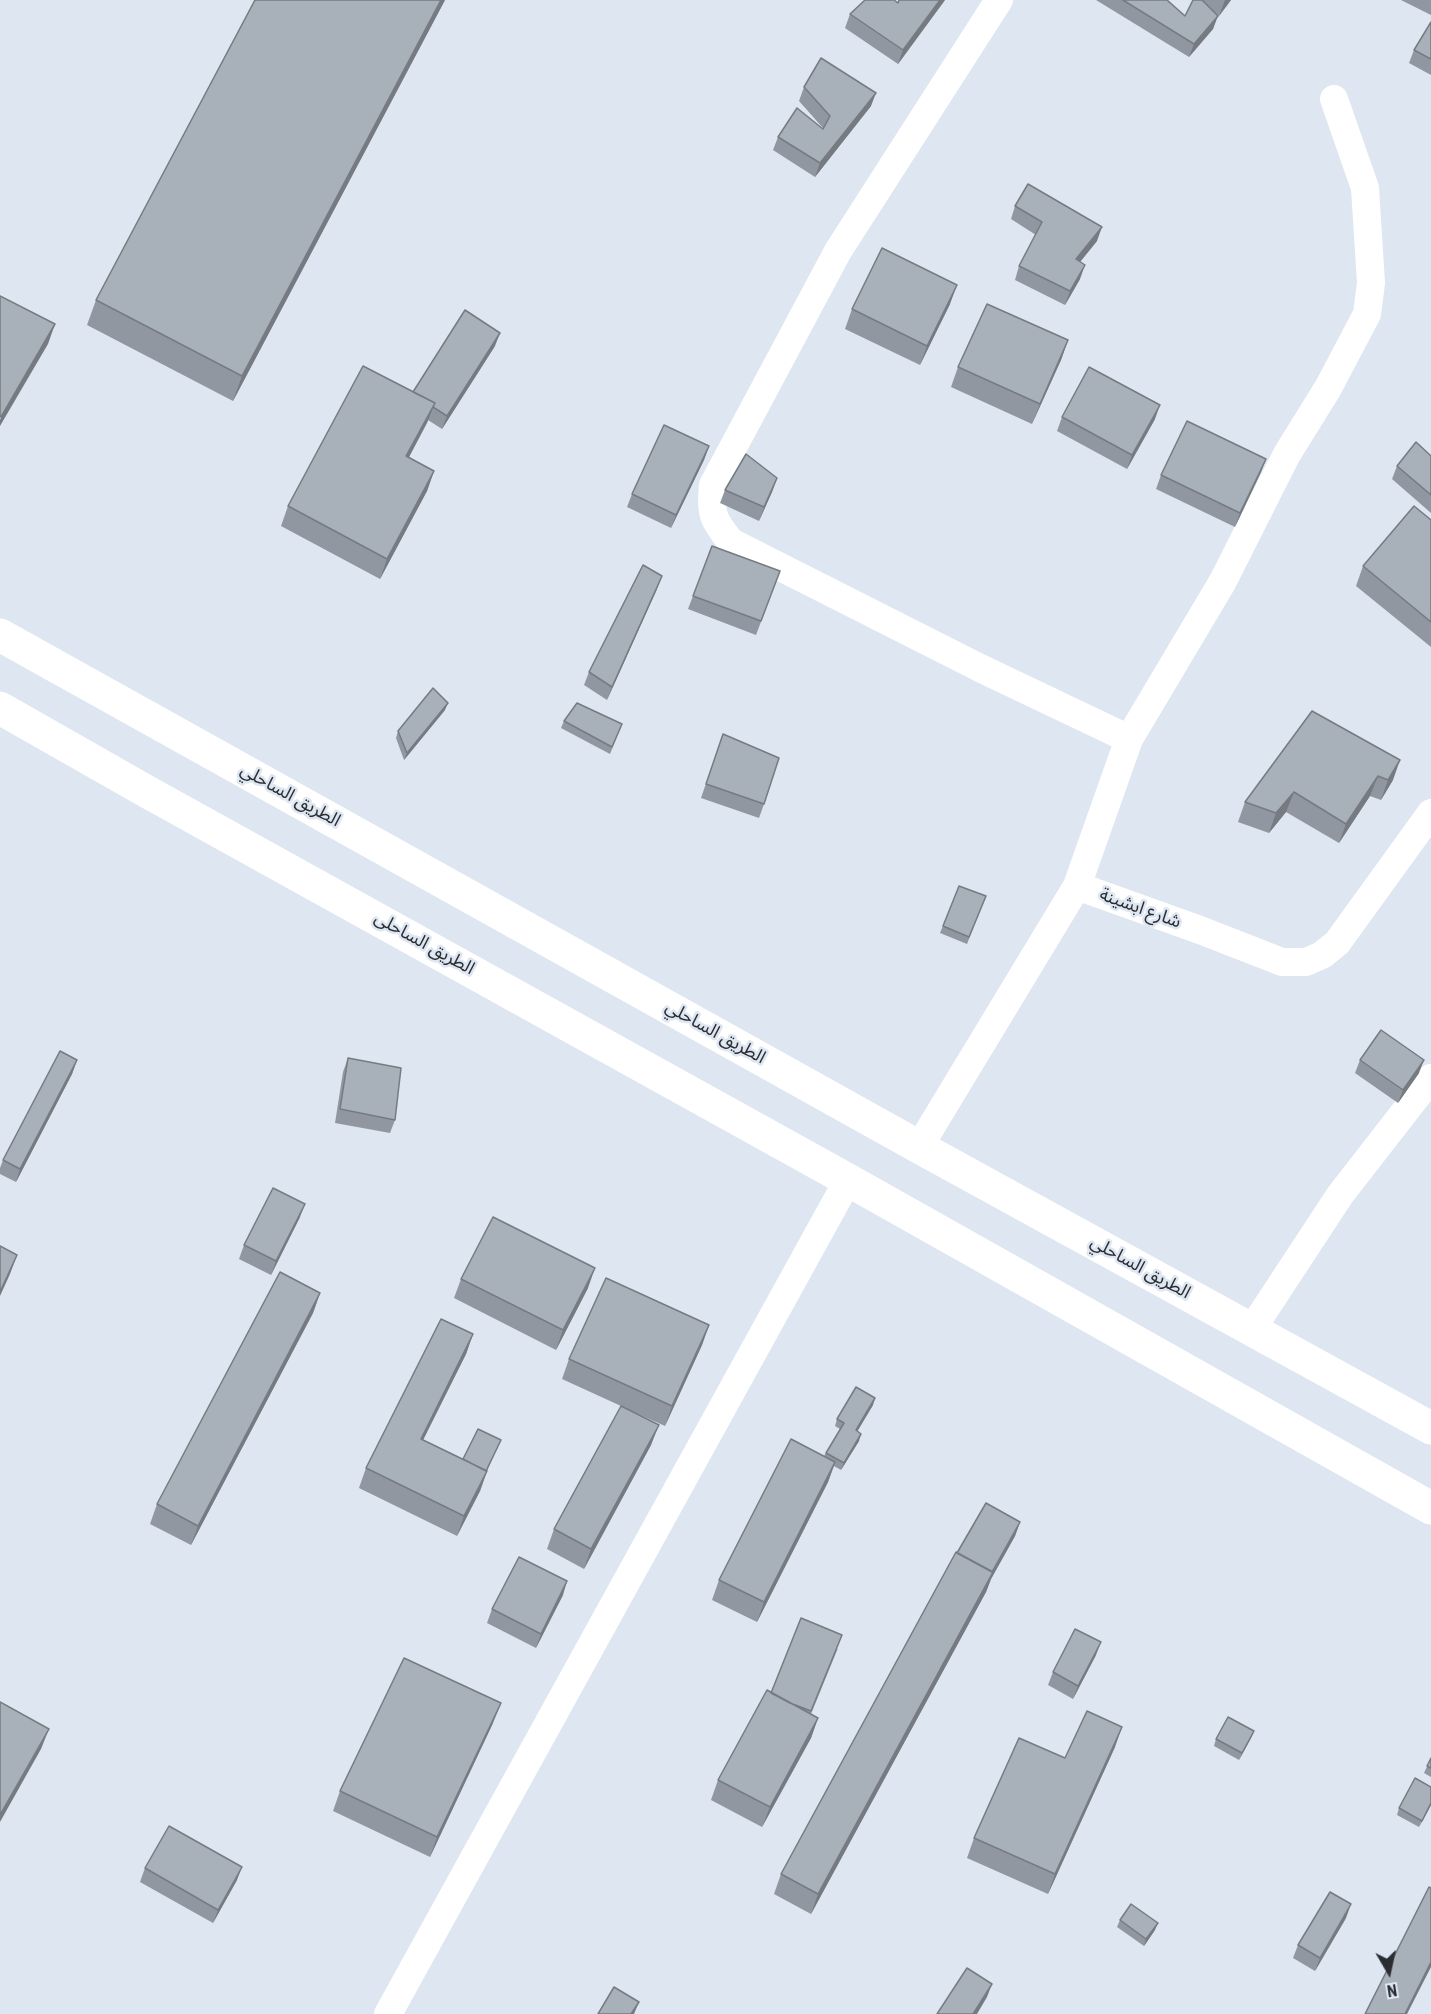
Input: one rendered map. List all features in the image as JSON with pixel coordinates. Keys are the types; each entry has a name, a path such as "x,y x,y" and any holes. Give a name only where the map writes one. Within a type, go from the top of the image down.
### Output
{"highway":[{"name":"الطريق الساحلي","path":"0,636 919,1147 1431,1428"},
{"name":"الطريق الساحلى","path":"0,708 848,1180"},
{"path":"848,1180 1431,1508"}],"street":[{"path":"999,0 837,251 713,485 711,506 716,523 731,542 980,668 1129,739"},
{"path":"1077,886 1129,739 1223,581 1287,454 1328,388 1367,314 1371,283 1365,188 1334,99"},
{"name":"شارع ابشينة","path":"919,1147 1077,886 1282,962 1306,962 1322,955 1337,943 1431,813"},
{"path":"1252,1329 1340,1195 1431,1078"},
{"path":"388,2014 848,1180"}],"building":[{"path":"255,0 441,0 242,376 96,300"},
{"path":"865,0 894,0 898,3 899,0 940,0 903,50 850,14"},
{"path":"1123,0 1167,0 1185,16 1193,0 1202,0 1218,16 1194,44"},
{"path":"1431,22 1431,59 1414,50"},
{"path":"821,58 876,93 820,163 778,137 797,108 823,129 830,116 804,87"},
{"path":"1028,184 1102,227 1076,259 1085,265 1070,291 1019,266 1042,222 1015,206"},
{"path":"882,248 957,285 927,346 852,309"},
{"path":"0,296 55,324 1,417 0,416"},
{"path":"987,304 1068,340 1040,404 958,367"},
{"path":"465,310 500,333 447,416 433,407 435,403 413,392"},
{"path":"363,366 435,403 406,456 434,471 387,559 288,506"},
{"path":"1089,367 1160,405 1132,455 1062,417"},
{"path":"1187,421 1266,459 1240,513 1161,475"},
{"path":"664,425 709,446 676,515 632,494"},
{"path":"1416,442 1431,456 1431,495 1397,466"},
{"path":"746,454 777,478 764,507 725,490"},
{"path":"1414,506 1431,520 1431,622 1363,566"},
{"path":"712,546 780,571 761,621 693,596"},
{"path":"643,565 662,576 612,687 589,672"},
{"path":"433,688 448,703 407,753 398,731"},
{"path":"577,703 622,724 612,747 564,721"},
{"path":"1312,711 1400,760 1388,780 1378,776 1346,824 1294,792 1276,813 1245,802"},
{"path":"723,734 779,758 764,804 706,784"},
{"path":"959,886 986,896 969,937 943,926"},
{"path":"1381,1030 1424,1060 1403,1090 1360,1060"},
{"path":"60,1051 77,1060 20,1169 3,1160"},
{"path":"348,1058 401,1068 395,1120 340,1109"},
{"path":"273,1188 305,1204 276,1261 244,1245"},
{"path":"493,1217 595,1268 563,1330 461,1279"},
{"path":"0,1246 17,1255 0,1292"},
{"path":"280,1272 320,1293 198,1526 157,1504"},
{"path":"606,1278 709,1325 672,1406 569,1359"},
{"path":"441,1319 473,1334 421,1439 487,1471 464,1516 366,1468"},
{"path":"856,1387 875,1398 856,1430 861,1434 844,1463 826,1453 844,1423 837,1419"},
{"path":"621,1406 659,1425 591,1549 554,1529"},
{"path":"478,1429 501,1440 486,1471 463,1459"},
{"path":"791,1439 835,1462 764,1602 719,1580"},
{"path":"986,1503 1020,1522 992,1572 957,1553"},
{"path":"956,1552 993,1572 818,1894 781,1874"},
{"path":"519,1557 567,1581 541,1634 492,1609"},
{"path":"801,1618 842,1635 811,1711 771,1693"},
{"path":"1075,1629 1101,1642 1078,1686 1053,1672"},
{"path":"404,1658 501,1703 437,1837 340,1791"},
{"path":"767,1690 818,1718 770,1807 718,1780"},
{"path":"0,1702 49,1729 0,1815"},
{"path":"1087,1711 1122,1727 1055,1874 974,1838 1019,1738 1065,1758"},
{"path":"1228,1717 1254,1731 1242,1753 1216,1739"},
{"path":"1415,1778 1431,1787 1431,1803 1422,1821 1399,1808"},
{"path":"169,1826 242,1867 218,1910 145,1868"},
{"path":"1429,1887 1431,1888 1431,1962 1405,2014 1365,2014"},
{"path":"1330,1892 1351,1904 1320,1958 1298,1945"},
{"path":"1131,1904 1158,1923 1146,1939 1120,1920"},
{"path":"967,1968 992,1984 973,2014 937,2014"},
{"path":"614,1987 639,2002 631,2014 598,2014"}]}
